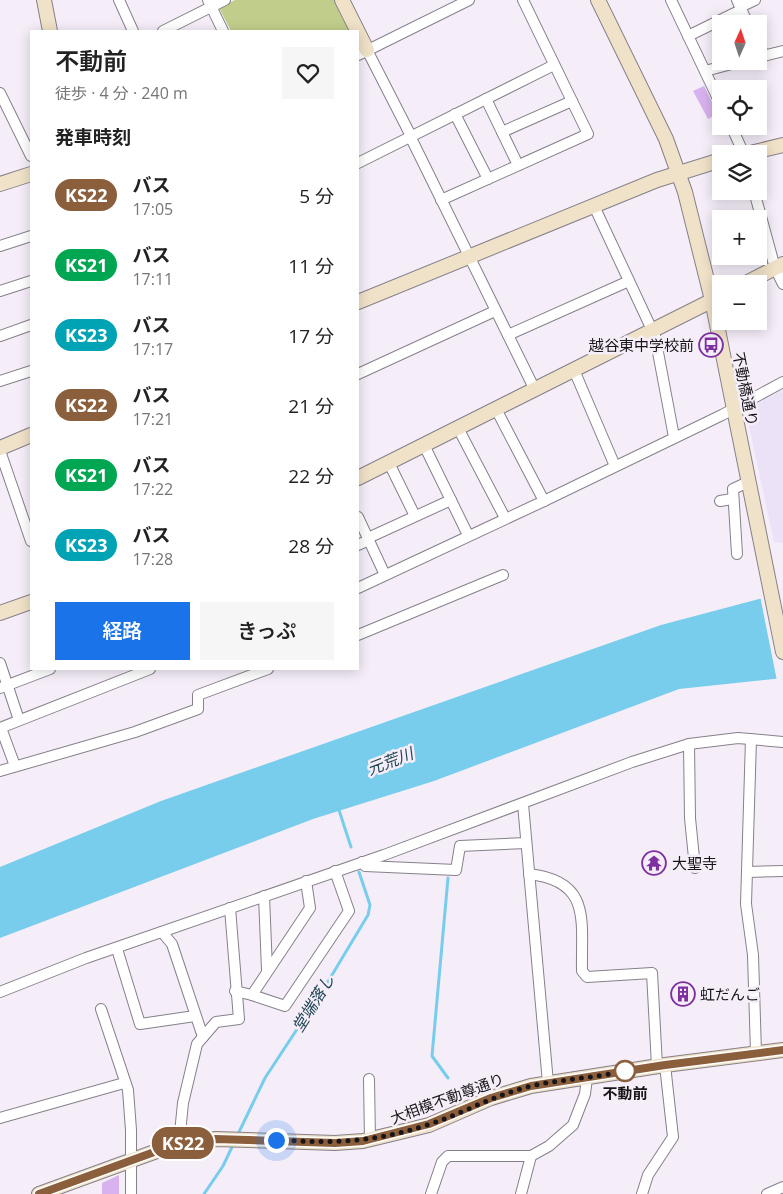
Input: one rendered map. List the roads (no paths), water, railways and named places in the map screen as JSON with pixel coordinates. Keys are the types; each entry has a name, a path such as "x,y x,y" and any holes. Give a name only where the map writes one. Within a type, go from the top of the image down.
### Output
{"street":[{"path":"44,0 50,30"},
{"path":"119,0 132,30"},
{"path":"165,30 210,3 225,0"},
{"path":"342,0 354,30"},
{"path":"469,0 362,52 410,136 535,390"},
{"path":"441,200 588,134 523,0"},
{"name":"不動橋通り","path":"598,0 650,105 679,172 712,281"},
{"path":"671,0 712,86"},
{"path":"688,36 740,6 755,0"},
{"path":"210,3 223,30"},
{"path":"768,55 783,51"},
{"path":"359,162 554,65"},
{"path":"705,71 712,69"},
{"path":"0,93 30,154"},
{"path":"486,99 518,165"},
{"path":"502,132 572,101"},
{"path":"455,114 488,179"},
{"path":"767,148 783,144"},
{"path":"359,302 679,172 712,163"},
{"path":"0,184 30,174"},
{"path":"757,200 779,266 783,284"},
{"path":"594,206 653,332 674,437"},
{"path":"0,246 30,236"},
{"path":"762,275 779,266"},
{"path":"0,291 30,281"},
{"path":"508,336 629,281"},
{"path":"359,478 653,332 712,301"},
{"path":"359,374 495,311"},
{"path":"0,336 30,325"},
{"name":"不動橋通り","path":"722,330 748,482 783,652"},
{"path":"574,370 614,466"},
{"path":"0,382 30,371"},
{"path":"359,588 386,575 394,569 544,501 783,382"},
{"path":"496,409 544,501"},
{"path":"458,428 505,518"},
{"path":"30,434 0,449 30,538"},
{"path":"424,445 468,535"},
{"path":"389,463 416,516"},
{"path":"737,554 732,500 733,489 748,482"},
{"path":"359,544 451,500"},
{"path":"720,501 732,500"},
{"path":"359,519 386,575"},
{"path":"359,635 503,575"},
{"path":"0,613 30,602"},
{"path":"0,663 4,687 19,720"},
{"path":"4,687 47,670"},
{"path":"14,766 0,728 147,670"},
{"path":"0,771 135,732 198,709 198,695 265,670"},
{"path":"0,992 162,932 523,804 632,762 689,744 738,738 783,742"},
{"path":"751,739 746,904 754,955 756,1053"},
{"path":"689,744 690,818 695,868"},
{"path":"523,804 548,1083"},
{"path":"362,862 365,866 456,870 460,846 526,843"},
{"path":"235,991 285,1006 349,911 335,871"},
{"path":"747,872 783,871"},
{"path":"529,874 549,876 563,883 576,896 581,910 582,971 587,977 652,973 661,1065 673,1138 648,1175 642,1194"},
{"path":"252,995 310,908 306,881"},
{"path":"264,896 268,970"},
{"path":"179,1143 183,1103 197,1044 216,1022 239,1019 235,991 230,908"},
{"path":"172,944 174,928"},
{"path":"162,932 172,944 203,1037"},
{"path":"117,949 140,1024 195,1016"},
{"path":"101,1009 124,1083 128,1090 132,1160 131,1194"},
{"name":"大相模不動尊通り","path":"39,1194 179,1143 232,1139 335,1143 370,1140 429,1124 491,1098 548,1083 661,1065 783,1050"},
{"path":"431,1194 442,1162 448,1156 531,1156 549,1146 573,1125 585,1094 587,1078"},
{"path":"368,1079 370,1140"},
{"path":"0,1118 124,1083"},
{"path":"520,1194 531,1156"},
{"path":"767,1194 783,1187"}],"water":[{"name":"元荒川","path":"783,596 783,678 679,689 434,781 313,819 0,938 0,867 161,801 661,625 759,599"}],"waterway":[{"name":"堂端落し","path":"338,807 351,847"},
{"name":"堂端落し","path":"239,1132 265,1078 326,985 368,915 370,905 359,872"},
{"path":"448,878 432,1056 448,1078"},
{"name":"堂端落し","path":"204,1194 223,1166 232,1147"}],"place":[{"name":"越谷東中学校前","path":"711,345"},
{"name":"大聖寺","path":"654,863"},
{"name":"虹だんご","path":"683,994"},
{"name":"不動前","path":"625,1071"}]}
